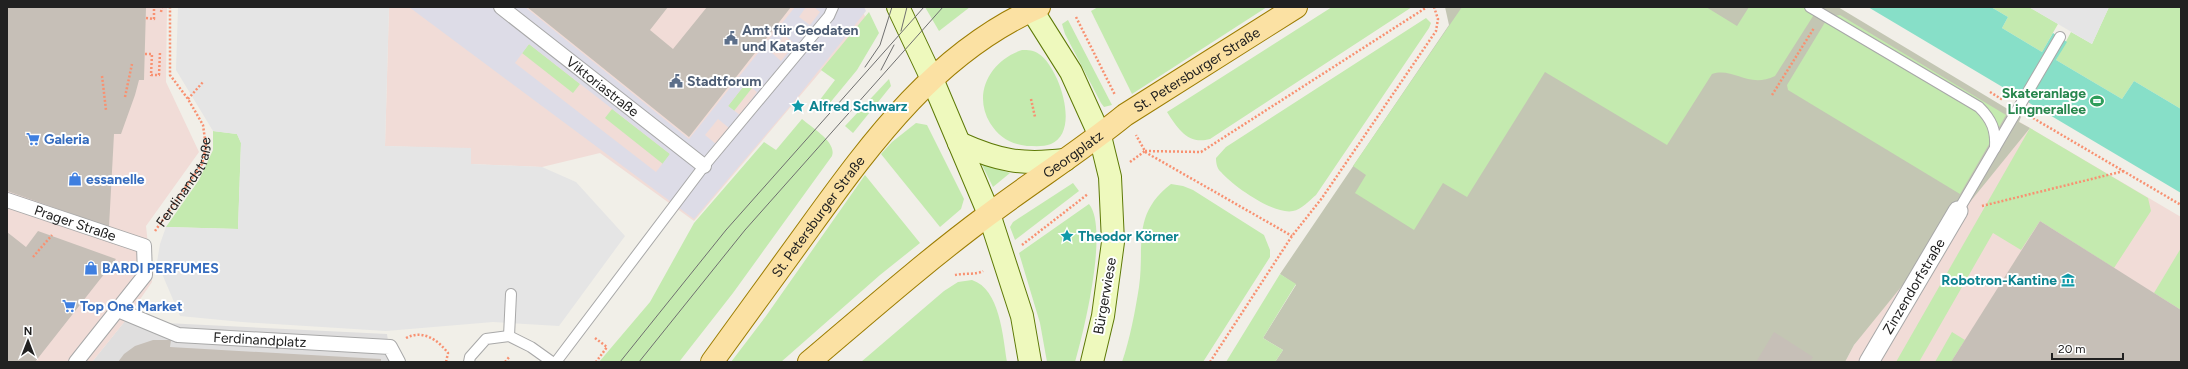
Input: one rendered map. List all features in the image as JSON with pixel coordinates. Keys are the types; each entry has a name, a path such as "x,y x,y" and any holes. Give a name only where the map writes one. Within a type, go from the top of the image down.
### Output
{"main road":[{"path":"898,7 932,79 989,214 1022,316 1030,362"},
{"name":"St. Petersburger Straße","path":"1100,136 1125,115 1296,7"},
{"name":"Georgplatz","path":"932,79 983,37 1034,8 1071,72 1100,136 989,214"},
{"name":"St. Petersburger Straße","path":"712,362 857,161 881,132 932,79"},
{"name":"Bürgerwiese","path":"1092,362 1103,316 1113,242 1110,177 1100,136"},
{"path":"959,143 1000,159 1021,163 1065,160"},
{"path":"809,362 927,262 989,214"}],"street":[{"name":"Viktoriastraße","path":"501,7 704,166"},
{"name":"Prager Straße","path":"7,200 144,246"},
{"name":"Zinzendorfstraße","path":"1869,362 1958,211"},
{"path":"76,362 145,275 144,246"},
{"name":"Ferdinandplatz","path":"118,310 178,335 390,347"},
{"path":"390,347 398,362"}],"lane":[{"path":"1810,7 1979,107 1993,124 1996,137 1995,148"},
{"path":"556,362 704,166 831,11"},
{"path":"1958,211 2060,37"},
{"path":"509,336 511,294"},
{"path":"469,362 470,357 486,339 509,336 531,347 552,362"}],"path":[{"path":"146,18 154,19 154,7"},
{"path":"161,12 162,7"},
{"name":"Ferdinandstraße","path":"144,246 202,164 206,147 203,125 188,99 170,75 170,7"},
{"path":"955,275 967,272 979,273 1004,258 1145,151 1201,152 1428,7"},
{"path":"1210,362 1292,236 1330,186 1436,30 1438,19 1434,7"},
{"path":"1772,96 1822,14"},
{"path":"1076,17 1116,96"},
{"path":"145,54 152,54 151,75 160,75 160,52"},
{"path":"125,97 132,64"},
{"path":"102,76 106,110"},
{"path":"188,99 203,82"},
{"path":"1031,99 1036,117"},
{"path":"1136,134 1145,151 1292,236"},
{"path":"1958,211 2124,172"},
{"path":"33,257 38,251"},
{"path":"582,329 607,347 596,362"},
{"path":"390,347 411,336 426,336 439,341 448,353 446,362"}],"shaded area":[{"path":"7,7 167,7 166,82 199,152 146,226 152,282 125,321 92,362 7,362"},
{"path":"178,7 389,7 385,146 471,148 471,164 542,167 576,182 625,236 559,326 493,322 386,331 242,322 180,316 157,262 160,244 166,227 238,229 241,143 237,134 213,131 176,70"},
{"path":"389,7 860,7 866,18 694,221 600,153 542,167 471,164 471,149 385,146"},
{"path":"409,7 525,7 689,139 795,7 806,7 799,17 810,25 820,12 814,7 864,7 866,11 796,99 694,219","holes":["784,35 795,44 781,61 771,52","529,44 670,154 656,172 515,63","746,83 757,92 740,115 728,106","718,119 729,128 716,144 705,135"]},
{"path":"1445,7 1838,7 2021,117 2019,122 2030,128 1854,345 1845,362 1275,362 1283,350 1263,338 1296,285 1280,274 1449,25"},
{"path":"2029,7 2109,7 2092,44"},
{"path":"2018,121 2181,217 2181,362 1845,362 1854,345"},
{"path":"125,321 387,334 391,362 92,362"}],"green space":[{"path":"925,7 970,7 939,31"},
{"path":"1098,7 1267,7 1132,94 1091,11"},
{"path":"1332,7 1412,7 1210,139 1196,140 1190,138 1175,124 1167,112"},
{"path":"1462,7 1706,7 1737,26 1749,7 1816,7 1815,13 1775,76 1757,80 1727,73 1712,74 1667,145 1545,72 1467,197 1443,183 1414,230 1355,193 1366,175 1353,166"},
{"name":"Skateranlage Lingnerallee","path":"1868,7 1991,7 2008,17 2002,28 2042,52 2053,33 2067,42 2056,60 2122,99 2134,81 2181,109 2181,193"},
{"path":"1991,7 2029,7 2058,24 2042,52 2002,28 2008,17"},
{"path":"2109,7 2181,7 2181,109 2134,81 2122,99 2056,60 2071,32 2092,44"},
{"path":"869,12 879,33 857,70 824,110 816,105 835,80 821,70"},
{"path":"1840,15 2006,115 1960,194 1788,90 1787,85 1827,19"},
{"path":"1426,18 1431,23 1429,28 1316,195 1302,207 1293,211 1275,209 1244,192 1227,178 1219,169 1216,158 1226,147"},
{"path":"1068,20 1112,105 1104,107 1101,103 1065,34 1062,24"},
{"path":"529,44 580,84 573,93 522,53"},
{"path":"1022,50 1035,52 1046,61 1054,72 1064,99 1066,114 1065,127 1060,137 1048,145 1027,146 1010,142 993,128 985,112 983,100 984,89 988,79 1001,61"},
{"path":"889,79 891,86 853,133 845,126"},
{"path":"746,83 752,88 734,111 728,106"},
{"path":"612,109 670,154 663,164 605,118"},
{"path":"802,119 823,136 831,146 833,151 832,156 733,293 679,362 599,362 650,302 694,223 764,142 776,150"},
{"path":"916,123 927,125 964,199 961,209 940,227 881,154 892,142"},
{"path":"2030,128 2148,198 2151,211 2114,268 2040,221 2021,250 1993,233 1919,362 1896,362"},
{"path":"213,131 237,134 241,143 238,229 166,227 199,180 213,150"},
{"path":"981,163 1010,173 993,187"},
{"path":"865,175 920,243 880,275 781,362 731,362 766,316"},
{"path":"1073,183 1079,191 1015,240 1010,227 1013,222"},
{"path":"1171,184 1183,186 1193,190 1264,235 1270,250 1270,257 1203,362 1122,362 1132,325 1139,287 1142,232 1145,219 1150,207 1158,196"},
{"path":"1089,204 1095,216 1097,234 1096,256 1089,305 1079,347 1075,362 1047,362 1040,323 1019,253"},
{"path":"2181,248 2181,310 2154,293"},
{"path":"1280,274 1296,284 1263,338 1283,350 1275,362 1226,362"},
{"path":"972,280 981,285 989,293 994,303 1002,327 1007,362 861,362 944,291 958,282"},
{"path":"1952,332 1965,340 1951,362 1935,362"}],"building":[{"path":"7,7 146,7 144,80 139,80 121,134 114,134 109,227 7,191"},
{"name":"Stadtforum","path":"527,7 668,7 650,30 673,49 707,7 791,7 689,137"},
{"name":"Robotron-Kantine","path":"2040,221 2181,310 2181,362 1951,362"},
{"path":"38,231 116,259 35,362 7,362 7,232 26,247"},
{"path":"1774,332 1813,357 1810,362 1756,362"},
{"path":"153,340 171,340 170,347 381,359 381,362 118,362 124,354 135,346"}],"tram line":[{"path":"865,67 880,45 892,7"},
{"path":"901,31 907,7"},
{"path":"620,362 726,230 924,7"},
{"path":"639,362 745,230 943,7"},
{"path":"881,70 894,45"}],"place":[{"name":"Amt für Geodaten und Kataster","path":"731,38"},
{"name":"Stadtforum","path":"676,81"},
{"name":"Skateranlage Lingnerallee","path":"2097,101"},
{"name":"Alfred Schwarz","path":"798,106"},
{"name":"Galeria","path":"33,139"},
{"name":"essanelle","path":"75,179"},
{"name":"Theodor Körner","path":"1067,236"},
{"name":"BARDI PERFUMES","path":"91,268"},
{"name":"Robotron-Kantine","path":"2068,280"},
{"name":"Top One Market","path":"69,306"}]}
